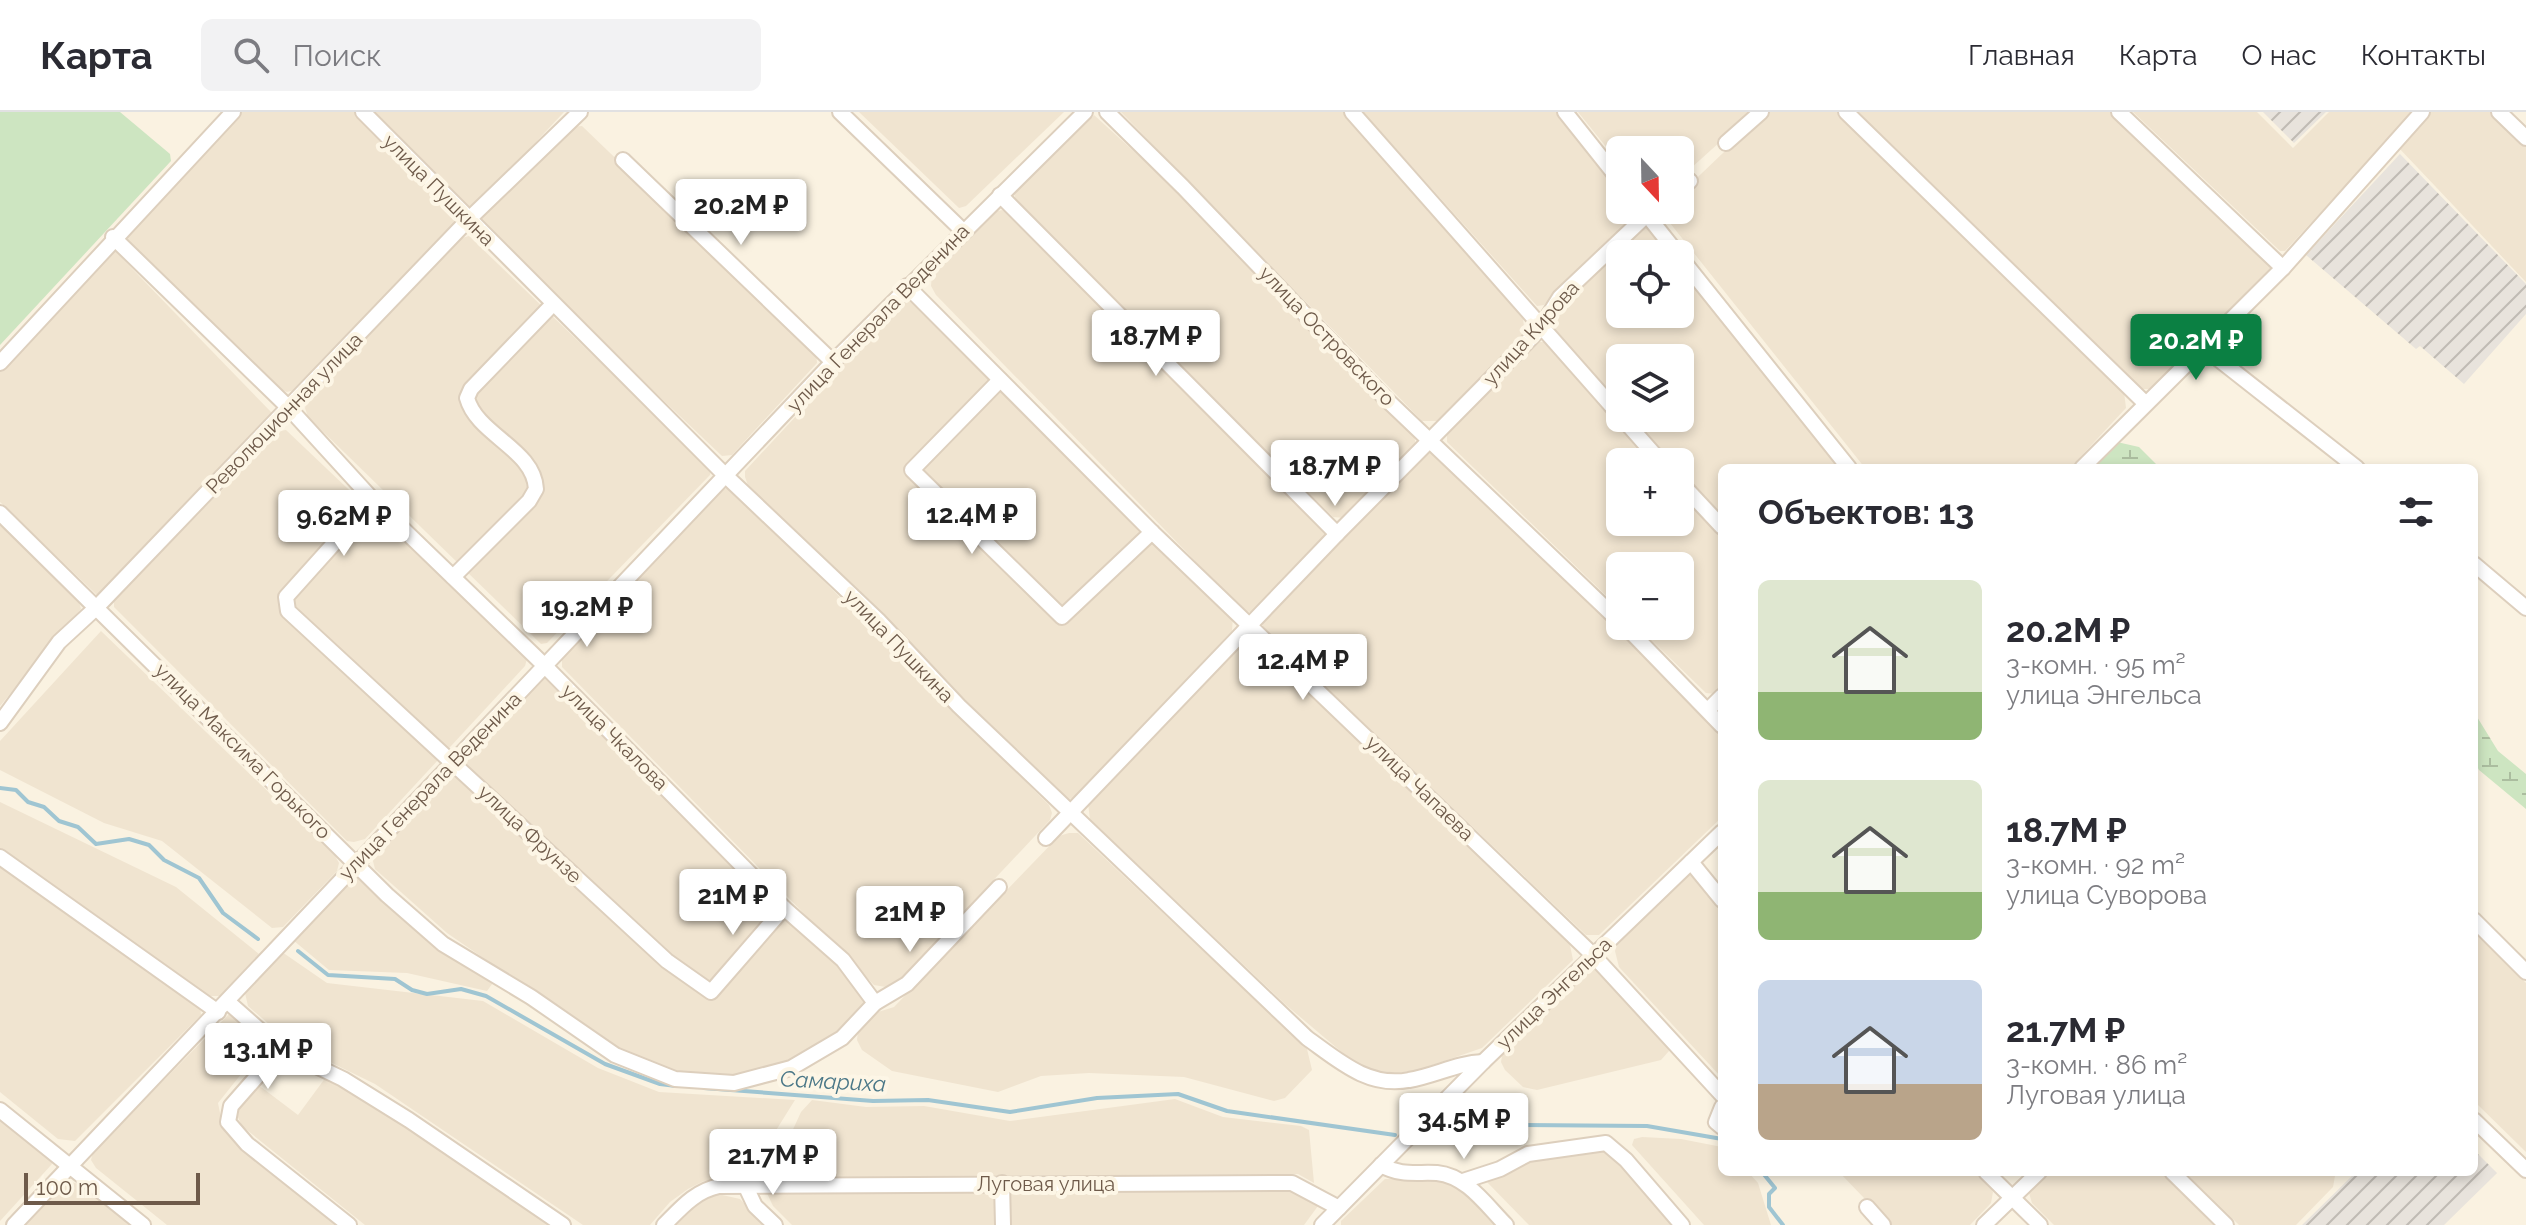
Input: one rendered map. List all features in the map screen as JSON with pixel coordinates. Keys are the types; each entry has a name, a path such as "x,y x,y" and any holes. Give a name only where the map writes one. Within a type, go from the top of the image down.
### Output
{"street":[{"path":"0,363 113,237 233,112"},
{"name":"улица Пушкина","path":"363,112 726,476 878,620 959,706 1307,1038 1355,1074 1407,1081 1469,1062 1483,1062"},
{"name":"Революционная улица","path":"0,723 59,642 97,607 468,220 580,112"},
{"path":"840,112 962,230"},
{"name":"улица Генерала Веденина","path":"14,1225 833,362 962,230 1085,112"},
{"name":"улица Островского","path":"1107,112 1429,440 1606,609"},
{"path":"1352,112 1540,329 1648,448"},
{"path":"1565,112 1606,163"},
{"path":"1726,143 1761,112"},
{"path":"1846,112 2145,403"},
{"path":"2119,112 2283,268"},
{"path":"2086,464 2283,268 2422,112"},
{"path":"2499,112 2526,138"},
{"path":"623,160 833,362"},
{"path":"1000,195 1337,534"},
{"name":"улица Кирова","path":"1046,838 1337,534 1540,329 1560,297 1634,224"},
{"name":"улица Чкалова","path":"113,237 289,408 373,500 544,665 784,908 843,960 875,1003"},
{"path":"1694,275 1846,464"},
{"name":"улица Чапаева","path":"907,286 1152,532 1593,955 1718,1091"},
{"path":"453,577 529,501 536,489 530,469 473,411 467,398 471,389 553,304"},
{"path":"2203,347 2352,464"},
{"path":"1000,380 912,470 1062,617 1152,532"},
{"path":"1694,497 1718,523"},
{"name":"улица Фрунзе","path":"373,500 297,581 285,603 288,611 667,961 711,992 784,908"},
{"name":"улица Максима Горького","path":"0,513 356,863 443,944 531,997 615,1055 675,1079 734,1083 791,1068 842,1038 875,1003"},
{"path":"2478,567 2526,608"},
{"path":"1639,640 1718,721"},
{"path":"1708,710 1718,700"},
{"name":"улица Энгельса","path":"1322,1225 1483,1062 1718,836"},
{"path":"0,857 281,1049 343,1079 409,1120 563,1225"},
{"path":"1691,862 1718,895"},
{"path":"875,1003 907,984 999,887"},
{"path":"2478,924 2526,972"},
{"path":"281,1049 226,1114 233,1130 247,1144 349,1225"},
{"path":"0,1110 143,1225"},
{"path":"2478,1124 2526,1170"},
{"path":"1463,1181 1500,1169 1528,1154 1606,1143 1626,1160 1682,1225"},
{"path":"1381,1165 1397,1174 1439,1173 1463,1181 1506,1225"},
{"path":"1990,1176 2040,1225"},
{"path":"1984,1225 2035,1176"},
{"path":"2176,1176 2226,1225"},
{"path":"1002,1183 1003,1225"},
{"name":"Луговая улица","path":"746,1187 1292,1183 1339,1208"},
{"path":"664,1225 706,1188 746,1187 755,1206 775,1225"},
{"path":"1867,1207 1883,1225"}],"shaded area":[{"path":"240,112 355,112 457,218 455,225 295,390 287,392 280,389 128,240 128,233"},
{"path":"371,112 564,112 475,207 468,208"},
{"path":"859,112 1064,112 966,206 959,208"},
{"path":"1121,112 1344,112 1523,319 1525,334 1438,421 1422,421"},
{"path":"1363,112 1559,112 1606,171 1606,224 1627,224 1610,240 1606,240 1606,244 1544,305 1537,306"},
{"path":"1578,112 1753,112 1694,165 1694,136 1606,136 1606,147"},
{"path":"1766,112 1838,112 2124,392 2126,408 2074,464 1862,464 1694,253 1694,240 1683,240 1671,224 1694,224 1694,181"},
{"path":"1857,112 2114,112 2273,266 2272,271 2153,389 2140,389"},
{"path":"2133,112 2257,112 2293,148 2329,112 2413,112 2285,251 2280,251"},
{"path":"2263,112 2326,112 2294,143"},
{"path":"2426,112 2495,112 2526,142 2526,282 2399,148"},
{"path":"1094,115 1184,197 1413,432 1416,445 1345,518 1333,517 1017,204 1014,194"},
{"path":"582,126 816,351 817,363 732,455 722,456 483,229 481,217 571,127"},
{"path":"2400,154 2526,284 2526,314 2464,384 2420,346 2416,349 2306,255"},
{"path":"994,212 1010,212 1325,527 1325,540 1256,613 1244,611 936,295 931,286 932,275"},
{"path":"1644,227 1658,240 1628,240"},
{"path":"469,236 711,469 710,475 547,643 541,644 308,417 305,408 307,401 462,238"},
{"path":"114,250 273,414 99,597 0,502 0,370 105,252"},
{"path":"1606,262 1606,328 1694,328 1694,283 1839,464 1718,464 1718,514 1694,487 1694,448 1658,448 1643,432 1694,432 1694,344 1606,344 1606,391 1550,326 1551,317"},
{"path":"909,299 996,381 908,470 1063,623 1151,538 1233,616 1232,631 1077,796 1070,799 1063,797 749,488 745,477 745,471 902,302"},
{"path":"1536,342 1545,342 1606,407 1606,432 1630,432 1645,448 1606,448 1606,536 1694,536 1694,501 1718,527 1718,692 1706,693 1651,640 1694,640 1694,552 1606,552 1606,595 1447,442 1447,431"},
{"path":"1001,388 1144,531 1063,609 920,470"},
{"path":"286,430 527,659 525,666 365,839 354,842 347,841 114,607 114,600 280,431"},
{"path":"1435,448 1606,616 1606,640 1630,640 1718,726 1718,821 1599,935 1586,935 1263,627 1263,620 1427,449"},
{"path":"730,488 1049,805 1052,813 1050,820 892,988 874,985 562,667 562,658 722,489"},
{"path":"0,522 77,595 81,609 0,706"},
{"path":"101,631 335,856 339,863 337,871 283,927 272,928 162,841 104,823 0,770 0,741"},
{"path":"1249,637 1257,640 1569,940 1573,960 1482,1048 1418,1070 1397,1073 1367,1069 1351,1060 1286,1005 1090,819 1088,803"},
{"path":"546,677 777,909 710,985 670,956 467,769 464,759 539,679"},
{"path":"455,772 712,996 784,914 834,957 865,998 863,1003 838,1031 787,1064 733,1076 674,1073 619,1051 447,933 375,869 372,857"},
{"path":"0,802 176,887 259,954 220,996 210,996 0,850"},
{"path":"1078,833 1307,1049 1312,1070 1285,1098 1274,1101 1184,1077 1089,1073 1041,1076 998,1092 892,1071 862,1050 857,1040 858,1031 878,1012 894,1007 1059,836"},
{"path":"0,867 200,1006 201,1015 75,1141 58,1139 0,1092"},
{"path":"357,875 495,980 487,991 407,973 329,970 293,940"},
{"path":"1690,875 1698,877 1718,903 1718,1074 1619,967 1615,951 1619,938 1680,878"},
{"path":"2478,934 2526,983 2526,1152 2478,1105"},
{"path":"282,952 327,983 483,1001 598,1068 659,1092 795,1100 748,1175 704,1181 688,1189 670,1202 650,1225 583,1225 375,1084 291,1043 248,1006 245,993"},
{"path":"1593,969 1603,972 1669,1051 1661,1060 1537,1090 1523,1087 1505,1070 1501,1062 1503,1050 1585,972"},
{"path":"232,1011 266,1043 218,1103 222,1123 343,1225 167,1225 96,1168 91,1160 93,1152"},
{"path":"326,1077 392,1117 553,1225 365,1225 242,1126 236,1113 238,1104 257,1084 298,1115"},
{"path":"1175,1099 1223,1117 1301,1126 1309,1130 1314,1183 1298,1174 777,1177 773,1173 801,1112 812,1100 866,1107 924,1106 1010,1121"},
{"path":"0,1117 50,1157 52,1164 0,1221"},
{"path":"1634,1139 1681,1139 1718,1146 1718,1176 1752,1176 1758,1183 1771,1225 1704,1225 1632,1145"},
{"path":"1601,1148 1610,1151 1676,1225 1529,1225 1485,1180 1530,1158"},
{"path":"2478,1154 2497,1173 2444,1225 2302,1225 2352,1176 2478,1176"},
{"path":"1843,1176 1982,1176 1993,1192 1991,1203 1970,1225 1890,1225"},
{"path":"2042,1176 2168,1176 2218,1225 2054,1225 2032,1203 2029,1193"},
{"path":"2189,1176 2335,1176 2333,1187 2296,1225 2239,1225"},
{"path":"1431,1178 1459,1188 1496,1225 1341,1225 1341,1221 1385,1179"},
{"path":"71,1182 79,1184 131,1225 26,1225 61,1186"},
{"path":"1014,1190 1292,1190 1313,1199 1318,1206 1304,1225 1011,1225 1009,1197"},
{"path":"766,1191 995,1191 999,1225 792,1225 773,1206"},
{"path":"718,1194 740,1199 765,1225 676,1225 701,1200"}],"green space":[{"path":"0,112 120,112 170,154 171,161 0,345"},
{"path":"2117,442 2139,447 2156,464 2095,464"},
{"path":"2478,718 2498,751 2526,774 2526,809 2479,770"}],"waterway":[{"name":"Самариха","path":"0,788 16,790 28,802 44,807 59,821 78,827 96,844 129,839 149,845 164,860 199,878 223,913 258,939"},
{"name":"Самариха","path":"298,951 328,975 395,979 412,990 427,994 461,989 486,996 605,1064 660,1084 676,1086"},
{"name":"Самариха","path":"704,1088 873,1101 928,1100 1010,1112 1097,1098 1178,1094 1227,1111 1395,1135"},
{"name":"Самариха","path":"1432,1136 1522,1125 1647,1126 1718,1138"},
{"name":"Самариха","path":"1765,1176 1775,1188 1769,1194 1769,1207 1783,1225"}]}
